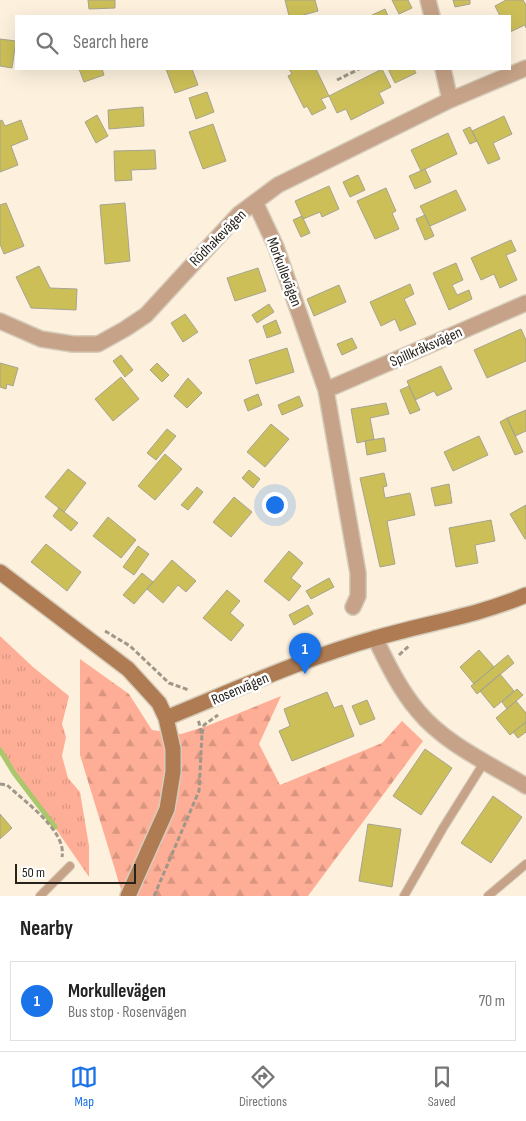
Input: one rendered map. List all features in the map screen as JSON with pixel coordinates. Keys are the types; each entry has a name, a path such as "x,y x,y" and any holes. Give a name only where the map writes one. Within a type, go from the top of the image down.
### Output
{"street":[{"path":"428,0 432,15"},
{"name":"Rödhakevägen","path":"0,321 41,339 73,344 98,344 126,329 146,315 239,214 278,186 450,100 526,68"},
{"path":"443,70 450,100"},
{"name":"Morkullevägen","path":"255,202 279,255 326,390 358,573 358,596 354,607"},
{"name":"Spillkråksvägen","path":"326,390 526,303"},
{"path":"0,572 128,669 159,703 166,718 173,749 173,772 167,809 128,896"},
{"name":"Rosenvägen","path":"166,718 303,662 375,638 474,614 526,595"},
{"path":"375,638 388,664 419,712 446,737 526,786"}],"lane":[{"path":"404,896 443,828 485,761"},
{"path":"488,896 526,864"},
{"path":"40,896 70,866"}],"path":[{"path":"337,80 357,70"},
{"path":"154,896 199,791 202,734 196,707"},
{"path":"0,784 7,785 50,826 62,842 64,848 60,876"}],"green space":[{"path":"0,636 33,667 69,696 62,724 66,737 62,756 68,778 80,792 89,846 89,877 32,794 14,773 0,750"},
{"path":"80,659 129,694 152,730 181,734 207,726 281,696 259,744 280,785 382,743 402,721 423,741 308,896 123,896 80,755"}],"building":[{"path":"88,0 115,0 115,8 89,9"},
{"path":"285,0 315,0 318,11 304,15 289,15"},
{"path":"392,0 408,0 412,8 399,14"},
{"path":"453,0 470,0 470,4 455,7"},
{"path":"506,0 523,0 526,5 526,28 525,25 511,32 511,15 500,15 495,6"},
{"path":"385,9 388,15 372,15"},
{"path":"0,39 15,41 12,68 0,66"},
{"path":"79,70 102,70 104,75 84,82"},
{"path":"166,70 192,70 198,85 175,93"},
{"path":"290,70 316,70 329,96 321,99 326,108 312,115 307,106 304,108 288,76 292,74"},
{"path":"380,70 382,70 391,87 379,93 384,103 351,120 346,109 337,113 329,96"},
{"path":"388,70 414,70 416,73 395,83"},
{"path":"207,92 214,112 196,119 189,98"},
{"path":"143,107 144,126 109,129 108,110"},
{"path":"97,115 108,136 96,143 85,122"},
{"path":"504,116 512,134 493,143 500,159 488,164 472,131"},
{"path":"2,120 5,126 21,120 28,139 11,146 18,165 0,172 0,121"},
{"path":"213,124 226,161 203,169 189,132"},
{"path":"470,127 477,141 470,144 463,130"},
{"path":"448,133 457,154 421,171 411,150"},
{"path":"155,150 156,169 131,170 132,180 115,181 114,151"},
{"path":"425,169 431,182 415,189 409,176"},
{"path":"358,175 365,190 350,197 343,182"},
{"path":"329,186 339,209 322,217 320,212 303,219 295,201"},
{"path":"386,188 396,211 392,213 399,229 375,239 357,201"},
{"path":"456,190 466,210 430,226 420,206"},
{"path":"6,203 24,246 4,254 0,244 0,205"},
{"path":"125,203 130,261 105,264 100,205"},
{"path":"425,215 434,236 425,240 416,219"},
{"path":"302,216 310,233 301,237 293,220"},
{"path":"511,240 516,251 506,255 517,280 500,288 494,274 481,280 471,258"},
{"path":"456,263 463,280 452,285 457,295 469,290 472,299 449,310 433,273"},
{"path":"39,266 50,288 77,289 76,310 31,308 16,277"},
{"path":"258,268 266,291 235,301 227,278"},
{"path":"410,284 414,294 404,299 416,324 400,331 395,319 381,326 370,302"},
{"path":"339,285 346,302 314,316 307,299"},
{"path":"269,304 274,312 257,323 252,315"},
{"path":"185,314 198,332 183,342 171,323"},
{"path":"276,320 281,333 267,338 263,326"},
{"path":"521,329 526,340 526,361 487,378 474,350"},
{"path":"352,338 357,348 342,355 337,344"},
{"path":"287,348 294,372 256,384 249,360"},
{"path":"121,355 133,370 125,377 113,361"},
{"path":"0,363 18,368 13,386 7,384 6,389 0,387"},
{"path":"157,363 169,375 162,382 150,370"},
{"path":"441,366 452,389 437,396 434,391 415,400 407,381"},
{"path":"121,377 139,399 113,421 95,399"},
{"path":"188,378 202,393 187,408 174,396"},
{"path":"409,386 420,410 410,414 400,390"},
{"path":"258,394 262,405 248,411 244,400"},
{"path":"299,396 303,406 282,415 278,405"},
{"path":"386,403 389,414 370,418 374,439 357,443 351,409"},
{"path":"526,410 526,431 515,436 507,418"},
{"path":"507,418 523,452 515,455 500,422"},
{"path":"271,424 289,439 265,467 247,452"},
{"path":"167,429 176,436 156,460 147,453"},
{"path":"479,436 488,455 453,471 444,452"},
{"path":"384,438 386,451 367,455 365,441"},
{"path":"165,454 182,469 155,500 138,486"},
{"path":"68,469 86,483 64,512 45,497"},
{"path":"249,470 260,479 253,488 242,478"},
{"path":"384,473 387,486 383,487 385,498 410,493 415,515 387,521 395,564 380,567 360,478"},
{"path":"449,484 452,503 435,506 431,488"},
{"path":"197,487 203,492 188,510 181,505"},
{"path":"234,497 252,512 231,537 213,522"},
{"path":"526,505 526,539 525,539 510,514"},
{"path":"59,508 78,523 71,531 53,516"},
{"path":"108,517 136,540 121,558 93,536"},
{"path":"491,520 495,541 475,545 478,563 456,567 449,528"},
{"path":"46,544 81,572 67,591 31,562"},
{"path":"138,546 149,554 134,575 123,567"},
{"path":"289,551 303,563 291,578 301,586 289,601 264,581"},
{"path":"172,560 196,581 186,592 178,585 163,603 147,589"},
{"path":"142,573 153,582 134,604 123,595"},
{"path":"329,578 334,587 311,599 306,591"},
{"path":"227,590 240,601 230,613 244,625 231,641 203,618"},
{"path":"308,605 313,614 294,625 289,615"},
{"path":"479,650 494,667 474,684 460,667"},
{"path":"508,655 514,663 477,694 471,686"},
{"path":"500,674 514,691 494,708 480,691"},
{"path":"517,689 523,695 507,709 502,702"},
{"path":"327,692 334,708 342,705 354,736 292,761 279,731 290,726 284,709"},
{"path":"367,700 375,719 360,725 352,706"},
{"path":"516,701 526,713 526,722 510,735 496,718"},
{"path":"526,722 526,732 518,738 513,732"},
{"path":"425,749 452,768 421,815 393,796"},
{"path":"493,796 522,817 491,863 461,843"},
{"path":"0,814 12,828 0,839"},
{"path":"368,824 401,829 392,887 359,881"}],"waterway":[{"path":"0,750 14,773 55,827"}],"place":[{"name":"Morkullevägen","path":"305,674"}]}
